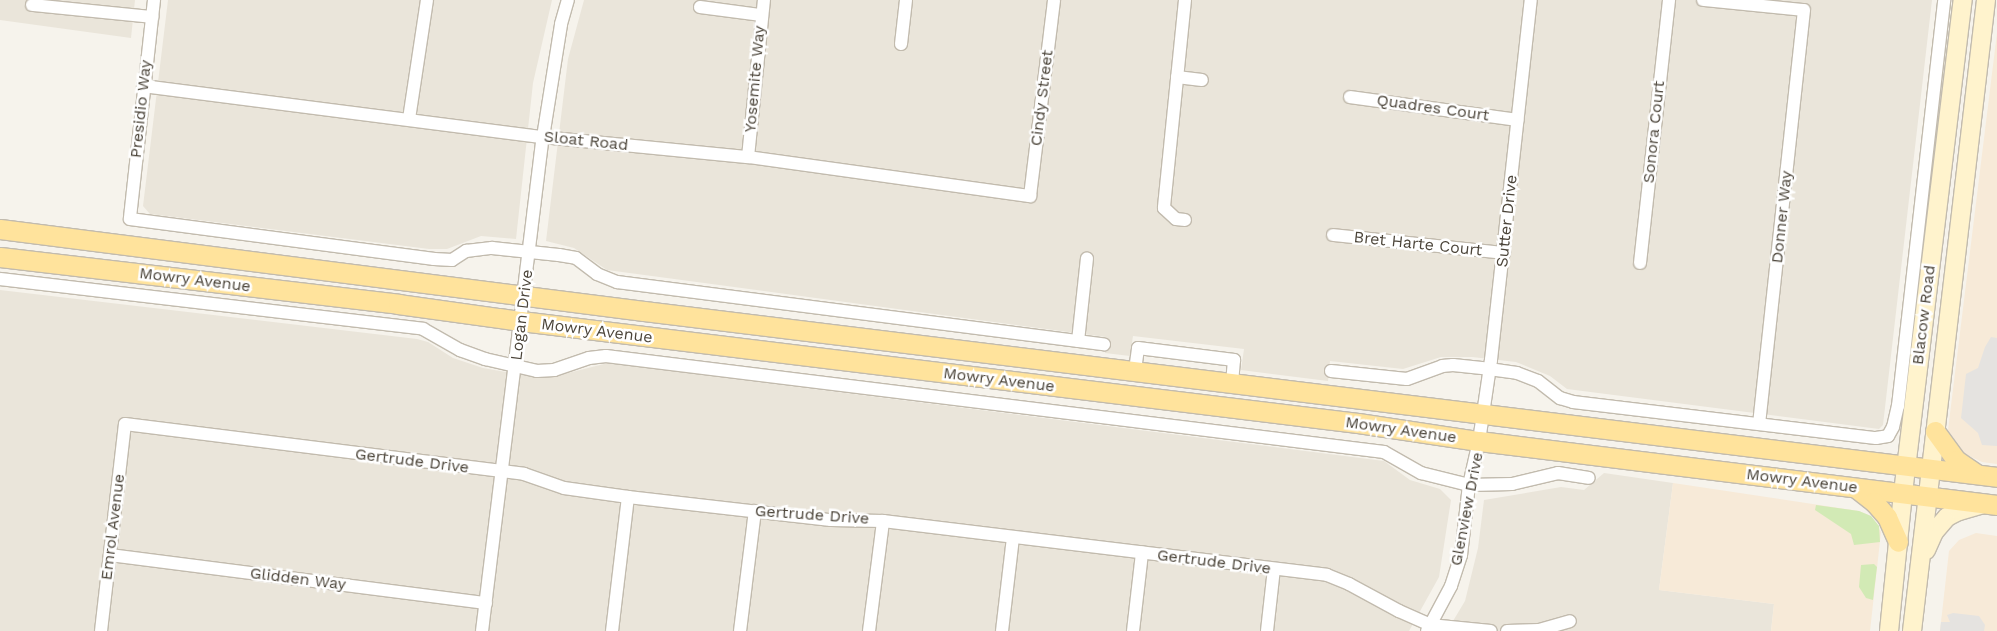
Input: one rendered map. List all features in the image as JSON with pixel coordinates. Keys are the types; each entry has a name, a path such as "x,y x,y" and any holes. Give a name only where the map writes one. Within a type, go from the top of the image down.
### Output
{"main road":[{"name":"Blacow Road","path":"1889,631 1906,465 1963,0"},
{"name":"Blacow Road","path":"1912,631 1986,0"},
{"name":"Mowry Avenue","path":"0,229 1997,477"},
{"name":"Mowry Avenue","path":"0,257 398,304 521,321 1358,423 1480,441 1991,504"},
{"path":"1935,431 1956,460 1976,474"},
{"path":"1855,487 1874,502 1887,517 1898,542"},
{"path":"1919,577 1926,550 1940,524 1959,511 1991,504"}],"street":[{"name":"Presidio Way","path":"154,0 143,86 130,218 434,259 452,260 466,251 492,248 530,251"},
{"path":"409,119 427,0"},
{"name":"Logan Drive","path":"482,631 500,472 516,366 543,137 561,24 568,0"},
{"name":"Yosemite Way","path":"748,158 764,0"},
{"path":"901,44 906,0"},
{"name":"Cindy Street","path":"1030,196 1054,0"},
{"path":"1185,0 1164,208 1176,218 1185,220"},
{"name":"Sutter Drive","path":"1480,441 1504,253 1531,0"},
{"name":"Sonora Court","path":"1640,263 1669,0"},
{"name":"Donner Way","path":"1704,0 1804,10 1759,424"},
{"name":"Blacow Road","path":"1759,424 1876,438 1888,436 1894,427 1898,406 1944,0"},
{"path":"32,5 152,17"},
{"path":"700,7 762,15"},
{"path":"1177,77 1202,80"},
{"name":"Sloat Road","path":"143,86 543,137 748,158 1030,196"},
{"name":"Quadres Court","path":"1350,97 1517,120"},
{"name":"Bret Harte Court","path":"1333,235 1504,253"},
{"path":"530,251 576,258 597,274 617,282 1104,344"},
{"path":"1078,342 1087,258"},
{"name":"Mowry Avenue","path":"0,279 423,329 460,350 485,359 537,371 554,370 589,358 606,356 1384,452 1421,473 1469,485 1512,484 1558,473 1588,478"},
{"path":"1332,371 1407,378 1442,366 1453,365 1490,369 1538,381 1560,398 1573,402 1759,424"},
{"name":"Gertrude Drive","path":"125,424 524,474 564,488 628,497 831,520 883,521 1327,575 1349,584 1429,628 1491,631"},
{"name":"Emrol Avenue","path":"101,631 125,424"},
{"name":"Glenview Drive","path":"1429,628 1451,586 1461,555 1469,485 1480,441"},
{"path":"612,631 628,497"},
{"path":"740,631 755,511"},
{"path":"869,631 883,521"},
{"path":"1002,631 1013,538"},
{"path":"1133,631 1142,553"},
{"name":"Glidden Way","path":"110,555 486,603"},
{"path":"1267,631 1274,569"},
{"path":"1507,631 1540,630 1570,621"}],"shaded area":[{"path":"0,0 135,0 131,38 0,20"},
{"path":"168,0 552,0 533,83 516,239 481,236 447,249 429,249 150,214 143,206"},
{"path":"584,0 1932,0 1883,425 1879,429 1567,389 1550,376 1516,362 1472,357 1441,357 1403,369 1330,361 1328,381 1241,370 1244,349 1133,336 1130,356 1105,353 1106,337 607,270 574,248 546,241 568,59"},
{"path":"1997,33 1997,464 1982,462 1965,454 1948,430"},
{"path":"0,290 417,339 428,342 453,358 483,368 529,376 552,377 608,363 1384,461 1410,480 1440,489 1451,500 1439,577 1409,631 0,631"},
{"path":"1991,337 1997,338 1997,446 1982,445 1978,433 1961,418 1966,374 1978,368 1985,347"},
{"path":"1604,473 1673,483 1659,590 1774,604 1771,631 1447,631 1465,601 1478,548 1484,500 1561,487 1584,490"},
{"path":"1673,483 1859,511 1871,516 1881,532 1870,631 1771,631 1774,604 1659,590"},
{"path":"1976,533 1997,536 1997,631 1940,631 1949,551 1959,540"},
{"path":"1953,613 1979,616 1985,625 1984,631 1940,631 1941,622 1950,622 1947,615"}],"green space":[{"path":"1816,505 1859,511 1871,516 1879,526 1880,542 1854,545 1851,534 1815,510"},
{"path":"1874,564 1877,567 1873,600 1866,598 1859,587 1861,565"}]}
